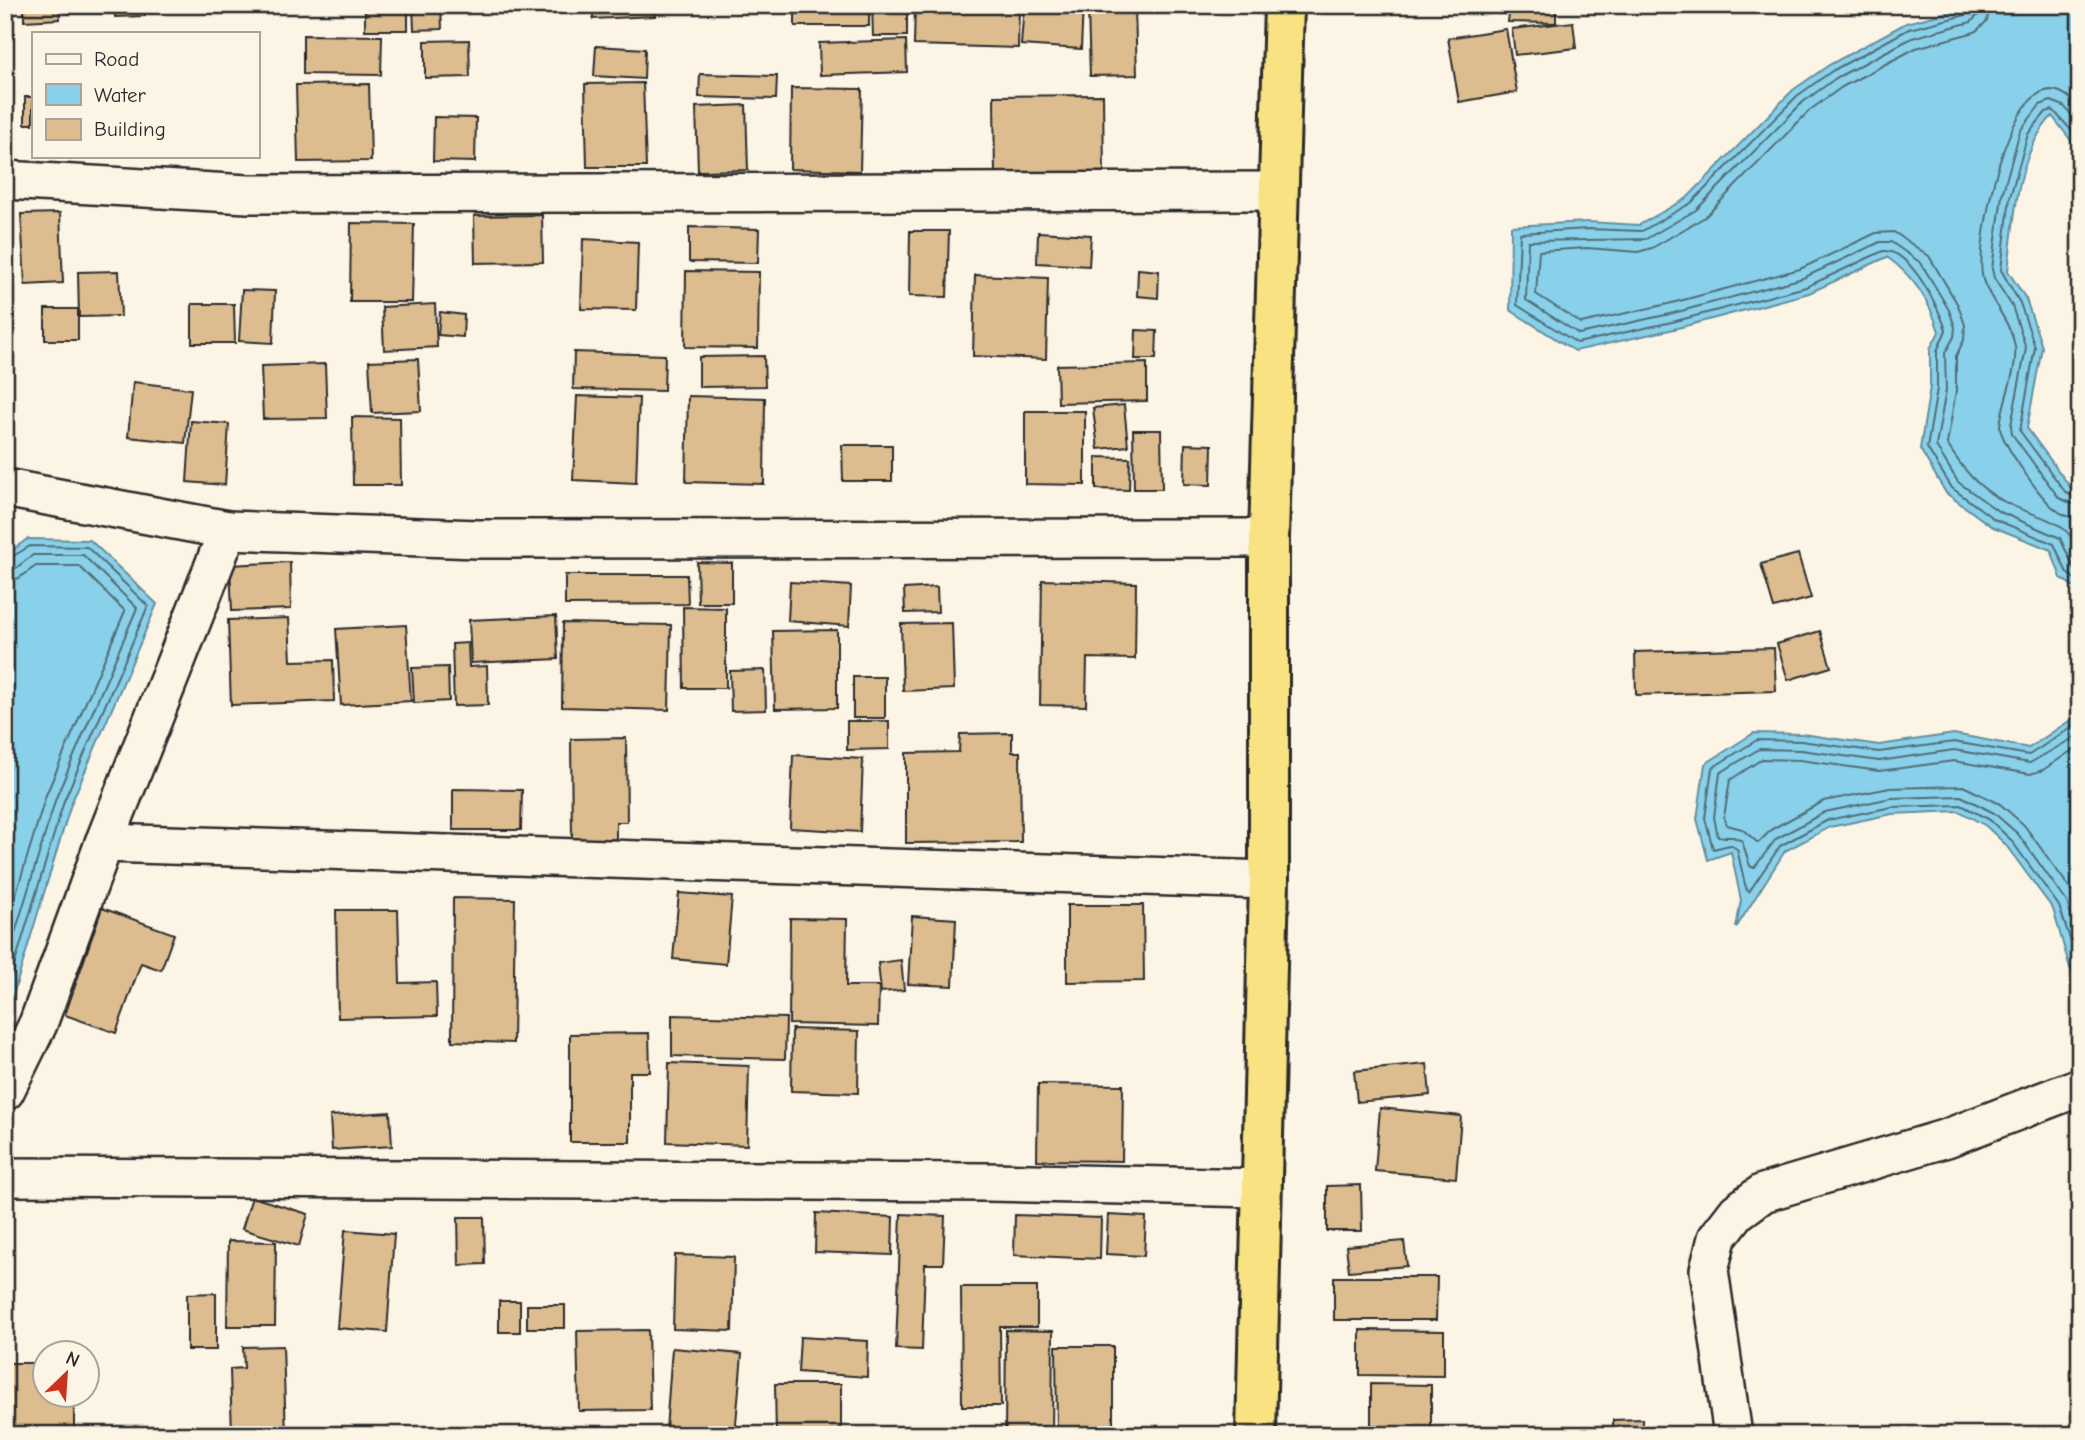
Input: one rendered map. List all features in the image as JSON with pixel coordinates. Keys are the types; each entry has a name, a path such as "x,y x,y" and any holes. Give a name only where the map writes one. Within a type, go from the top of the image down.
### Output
{"highway":[{"path":"1256,1435 1269,880 1269,538 1284,5"}],"street":[{"path":"5,180 248,194 1278,191"},
{"path":"5,488 228,530 478,539 1269,538"},
{"path":"5,1091 38,1024 104,843 228,530"},
{"path":"104,843 1269,880"},
{"path":"1733,1435 1709,1270 1717,1238 1737,1212 1763,1193 1947,1138 2080,1087"},
{"path":"5,1177 973,1182 1260,1188"}],"water":[{"path":"1977,5 2080,5 2080,152 2052,116 2040,132 2024,169 2015,210 2008,271 2026,299 2042,347 2027,428 2071,488 2080,493 2080,591 2061,578 2051,550 1991,526 1946,493 1920,449 1930,387 1930,349 1939,332 1931,310 1919,290 1887,257 1809,293 1674,329 1575,351 1510,310 1511,226 1588,222 1639,225 1687,198 1793,90 1829,65 1906,23"},
{"path":"27,539 90,540 157,604 71,804 10,1005 5,1001 5,556"},
{"path":"2075,717 2080,720 2080,981 2070,968 2053,909 2005,844 1986,826 1959,811 1892,814 1830,827 1785,851 1736,928 1741,900 1731,852 1708,860 1697,819 1705,764 1754,733 1802,734 1879,745 1954,734 2029,748"}],"building":[{"path":"24,5 59,5 60,19 24,21"},
{"path":"68,5 105,5 105,13 68,13"},
{"path":"114,5 144,5 145,16 115,17"},
{"path":"365,5 408,5 408,30 365,30"},
{"path":"413,5 441,5 442,29 414,30"},
{"path":"593,5 655,5 655,16 593,19"},
{"path":"795,5 869,5 869,26 795,26"},
{"path":"872,5 907,5 907,36 873,36"},
{"path":"915,5 1019,5 1018,48 914,45"},
{"path":"1024,5 1083,5 1081,49 1021,45"},
{"path":"1462,5 1556,5 1556,23 1508,22 1509,14 1462,13"},
{"path":"1088,9 1135,9 1137,75 1090,76"},
{"path":"1573,22 1576,48 1515,55 1512,29"},
{"path":"1506,29 1517,92 1459,102 1448,38"},
{"path":"303,35 382,36 381,75 303,74"},
{"path":"469,40 470,77 425,78 425,41"},
{"path":"906,40 907,72 820,75 819,43"},
{"path":"596,46 645,49 644,79 594,76"},
{"path":"700,74 777,76 776,99 699,97"},
{"path":"643,83 646,167 587,167 585,84"},
{"path":"369,84 371,161 298,162 296,85"},
{"path":"791,88 862,89 860,171 790,169"},
{"path":"1103,95 1104,176 995,177 994,96"},
{"path":"25,97 32,97 32,124 25,124"},
{"path":"746,105 748,170 698,171 696,107"},
{"path":"434,117 476,118 475,162 433,161"},
{"path":"60,213 63,283 25,285 21,214"},
{"path":"542,215 543,262 475,263 474,216"},
{"path":"351,223 414,224 412,302 350,302"},
{"path":"689,227 759,229 758,263 689,262"},
{"path":"910,231 949,231 947,297 909,296"},
{"path":"1038,232 1091,235 1089,266 1037,263"},
{"path":"583,239 638,242 636,310 581,309"},
{"path":"1138,269 1159,271 1158,298 1137,296"},
{"path":"119,271 121,316 79,317 78,272"},
{"path":"686,271 759,272 758,348 685,347"},
{"path":"975,275 1048,278 1046,359 973,356"},
{"path":"242,290 275,291 273,343 239,341"},
{"path":"192,304 234,304 235,343 192,343"},
{"path":"435,304 437,347 384,350 382,307"},
{"path":"45,309 78,309 78,340 45,340"},
{"path":"440,312 464,315 463,337 438,335"},
{"path":"1136,330 1157,331 1156,359 1135,359"},
{"path":"574,352 665,355 664,391 573,389"},
{"path":"764,356 765,386 699,387 699,357"},
{"path":"418,359 421,411 372,413 369,361"},
{"path":"1147,363 1147,401 1058,403 1057,365"},
{"path":"325,364 327,418 263,419 261,366"},
{"path":"133,382 191,389 185,443 128,437"},
{"path":"577,396 639,398 636,483 573,480"},
{"path":"688,396 765,398 764,484 686,482"},
{"path":"1124,405 1128,446 1098,449 1093,408"},
{"path":"1025,411 1085,411 1085,485 1025,484"},
{"path":"352,417 400,418 401,485 353,485"},
{"path":"191,421 229,424 225,485 187,482"},
{"path":"1133,430 1161,430 1162,489 1134,489"},
{"path":"1185,444 1212,445 1211,485 1184,484"},
{"path":"842,445 892,445 892,481 843,481"},
{"path":"1096,457 1130,458 1129,490 1096,489"},
{"path":"1798,554 1811,598 1774,608 1761,564"},
{"path":"290,562 291,609 232,611 230,565"},
{"path":"697,562 732,563 732,603 698,603"},
{"path":"565,575 687,575 688,604 565,605"},
{"path":"1042,580 1136,583 1135,659 1087,658 1086,706 1040,705"},
{"path":"790,582 851,586 849,626 788,621"},
{"path":"937,587 938,612 905,613 904,589"},
{"path":"683,607 726,608 726,688 684,688"},
{"path":"556,616 558,659 471,663 469,620"},
{"path":"289,618 291,661 333,660 334,701 231,705 228,620"},
{"path":"563,623 671,625 669,710 562,707"},
{"path":"952,623 954,689 903,691 901,624"},
{"path":"406,625 411,701 341,705 336,629"},
{"path":"837,630 837,708 775,709 773,631"},
{"path":"1820,631 1831,667 1788,680 1777,644"},
{"path":"468,643 469,667 487,666 488,705 454,706 452,644"},
{"path":"1774,648 1776,691 1636,695 1635,652"},
{"path":"448,667 449,701 414,703 412,668"},
{"path":"765,670 766,710 731,711 730,671"},
{"path":"853,677 885,677 885,718 853,718"},
{"path":"847,721 889,721 889,749 847,750"},
{"path":"1012,733 1012,752 1020,752 1021,842 906,843 906,753 959,752 960,734"},
{"path":"626,738 627,822 616,822 616,839 572,839 571,739"},
{"path":"793,755 863,759 860,832 790,828"},
{"path":"453,789 522,790 521,830 453,830"},
{"path":"679,893 732,897 726,964 673,959"},
{"path":"453,898 515,899 513,1043 452,1041"},
{"path":"1067,905 1143,905 1144,981 1067,982"},
{"path":"102,908 174,934 161,970 141,963 116,1033 65,1015"},
{"path":"336,910 398,910 400,983 436,982 437,1016 338,1018"},
{"path":"912,916 956,919 953,986 908,984"},
{"path":"790,918 847,919 846,986 879,986 878,1026 789,1024"},
{"path":"901,960 904,990 881,992 878,963"},
{"path":"672,1015 786,1018 785,1059 672,1056"},
{"path":"5,1019 16,1029 5,1041"},
{"path":"792,1029 859,1031 858,1093 791,1091"},
{"path":"649,1033 650,1072 630,1072 630,1142 570,1142 570,1034"},
{"path":"669,1063 749,1066 747,1145 667,1142"},
{"path":"1427,1064 1430,1095 1357,1102 1354,1071"},
{"path":"1038,1084 1123,1085 1122,1161 1037,1160"},
{"path":"1380,1108 1461,1116 1456,1178 1375,1171"},
{"path":"390,1112 392,1146 332,1150 330,1116"},
{"path":"1361,1185 1362,1231 1327,1231 1327,1186"},
{"path":"252,1197 308,1214 299,1246 242,1229"},
{"path":"816,1213 893,1217 892,1255 815,1252"},
{"path":"901,1214 945,1216 943,1264 925,1264 922,1350 896,1349"},
{"path":"1015,1215 1101,1218 1100,1259 1014,1255"},
{"path":"1108,1215 1146,1217 1144,1256 1106,1254"},
{"path":"458,1217 484,1217 485,1264 459,1265"},
{"path":"345,1230 394,1234 387,1332 337,1328"},
{"path":"228,1241 276,1242 275,1326 227,1326"},
{"path":"1404,1241 1407,1266 1349,1271 1346,1246"},
{"path":"675,1255 734,1257 732,1331 673,1329"},
{"path":"1334,1277 1437,1277 1436,1320 1334,1320"},
{"path":"961,1287 1037,1287 1037,1327 1000,1327 1001,1406 962,1406"},
{"path":"216,1293 216,1350 187,1350 187,1294"},
{"path":"499,1301 520,1301 520,1332 499,1332"},
{"path":"527,1305 565,1305 565,1328 527,1328"},
{"path":"648,1330 650,1410 579,1411 577,1331"},
{"path":"1006,1330 1053,1331 1052,1435 1005,1435"},
{"path":"1360,1330 1444,1331 1444,1376 1360,1375"},
{"path":"800,1337 868,1341 867,1377 798,1372"},
{"path":"283,1346 286,1435 232,1435 230,1369 244,1368 243,1347"},
{"path":"1056,1346 1113,1346 1113,1435 1057,1435"},
{"path":"672,1348 742,1354 735,1435 666,1430"},
{"path":"5,1363 32,1363 32,1408 74,1408 74,1435 5,1435"},
{"path":"775,1384 841,1384 841,1435 776,1435"},
{"path":"1371,1384 1431,1385 1431,1435 1371,1435"},
{"path":"1642,1419 1642,1435 1613,1435 1613,1420"},
{"path":"1484,1427 1514,1429 1514,1435 1484,1435"}]}
